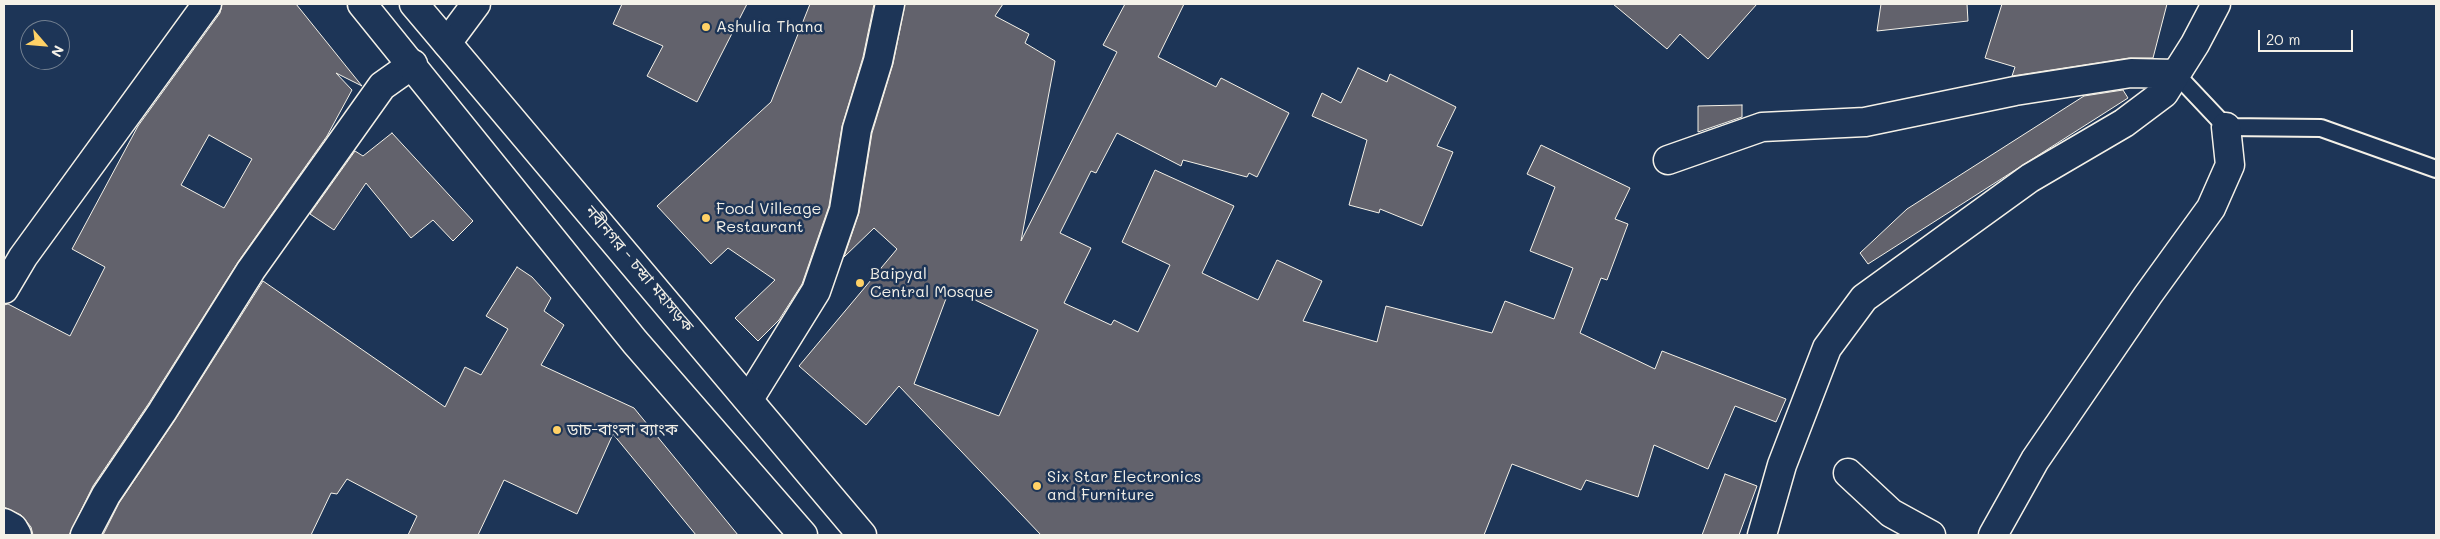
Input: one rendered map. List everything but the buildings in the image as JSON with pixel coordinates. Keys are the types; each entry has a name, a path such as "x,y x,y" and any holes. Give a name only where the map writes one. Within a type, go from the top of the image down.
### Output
{"main road":[{"path":"4,289 23,257 207,4"},
{"path":"362,4 413,64 635,342 803,535"},
{"name":"নবীনগর - চন্দ্রা মহাসড়ক","path":"414,4 862,535"},
{"path":"447,43 476,4"},
{"path":"749,399 816,291 844,210 857,129 878,61 890,4"},
{"path":"1762,535 1782,465 1827,348 1864,298 2030,178 2124,123 2164,93 2216,4"},
{"path":"85,535 106,494 162,412 251,270 382,86 413,64"},
{"path":"1668,160 1762,127 1865,122 2044,86 2131,73 2176,74"},
{"path":"1993,535 2035,460 2137,311 2211,208 2230,165 2226,127"},
{"path":"1848,474 1891,513 1931,535"},
{"path":"4,523 13,528 17,535"}],"lane":[{"path":"2176,74 2226,127 2321,128 2436,169"}],"place":[{"name":"Ashulia Thana","path":"706,27"},
{"name":"Food Villeage Restaurant","path":"706,218"},
{"name":"Baipyal Central Mosque","path":"860,283"},
{"name":"ডাচ-বাংলা ব্যাংক","path":"557,430"},
{"name":"Six Star Electronics and Furniture","path":"1037,486"}]}
